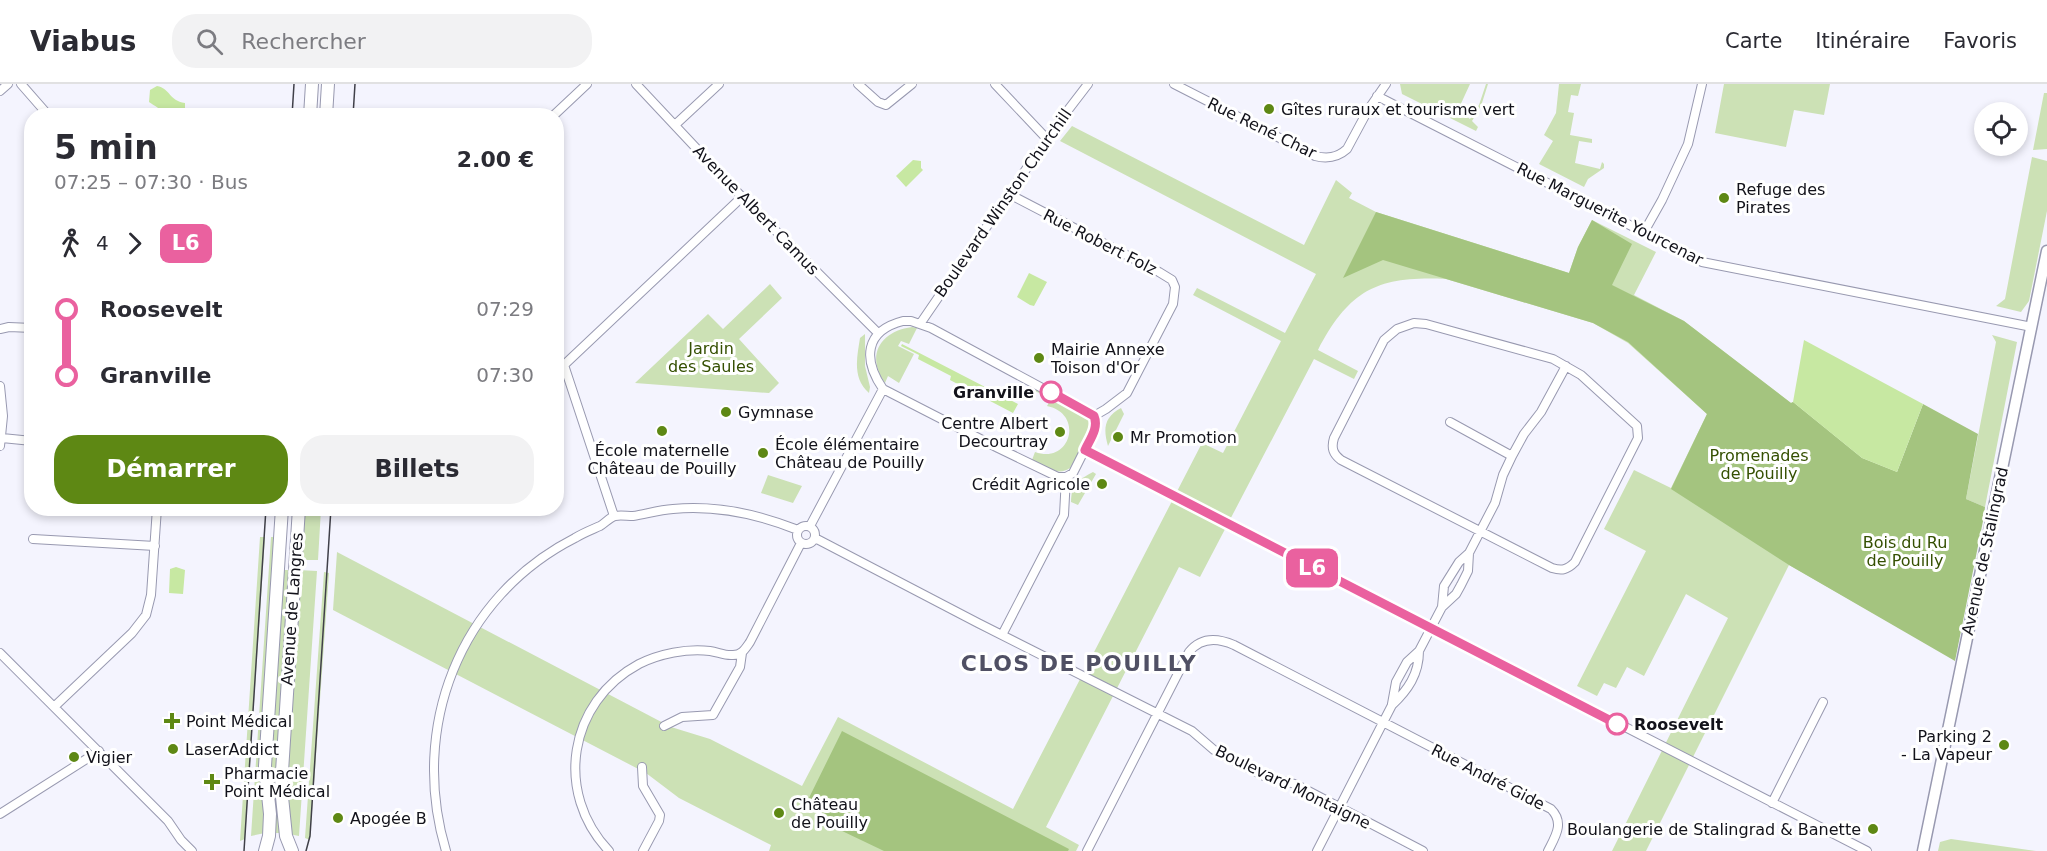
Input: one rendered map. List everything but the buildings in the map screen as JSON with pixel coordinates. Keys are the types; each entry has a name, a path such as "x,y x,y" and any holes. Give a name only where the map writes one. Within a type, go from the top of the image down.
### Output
{"main road":[{"path":"310,108 312,84"},
{"path":"326,108 328,84"},
{"name":"Avenue de Langres","path":"265,851 269,836 270,814 265,766 281,516"},
{"name":"Avenue de Langres","path":"292,851 284,823 281,787 298,516"}],"street":[{"path":"0,92 8,84"},
{"path":"21,84 42,108"},
{"path":"562,108 587,84"},
{"name":"Avenue Albert Camus","path":"636,84 676,124 742,197 878,333"},
{"path":"676,124 719,84"},
{"path":"858,84 878,102 886,105 912,84"},
{"path":"995,84 1047,139"},
{"name":"Boulevard Winston Churchill","path":"920,324 1047,139 1088,84"},
{"name":"Rue René Char","path":"1174,84 1322,158 1336,156 1347,148 1386,84"},
{"path":"1644,232 1688,144 1702,84"},
{"name":"Rue Marguerite Yourcenar","path":"1377,96 1702,262 2032,327"},
{"name":"Rue Robert Folz","path":"1009,194 1158,272 1172,280 1175,287 1173,304 1127,393 1094,416"},
{"path":"564,360 742,197"},
{"name":"Avenue de Stalingrad","path":"1923,851 2047,251"},
{"path":"903,321 920,324 1000,364 1094,416 1095,429 1073,472 1066,477 1058,477 883,389 873,374 870,363 873,340 886,327 903,321"},
{"path":"1420,323 1553,359 1581,375 1635,423 1639,434 1575,562 1565,570 1552,568 1480,531 1341,460 1334,453 1332,447 1334,438 1384,340 1396,328 1420,323"},
{"path":"0,329 24,328"},
{"path":"1392,705 1396,682 1408,660 1419,651 1442,607 1456,594 1468,571 1469,553 1495,503 1503,475 1512,456 1524,434 1541,412 1566,366"},
{"path":"564,375 614,516"},
{"path":"0,386 3,416 1,442 24,441"},
{"path":"810,526 883,389"},
{"path":"1450,422 1512,456"},
{"path":"1085,450 1867,851"},
{"path":"1002,635 1064,515 1066,477"},
{"path":"445,850 434,788 439,710 463,648 484,614 523,572 561,545 614,516 624,517 675,509 714,509 748,514 798,530"},
{"path":"56,706 144,619 150,602 156,516"},
{"path":"803,526 810,526 815,538 808,544 801,543 796,536 798,530 803,526"},
{"name":"Boulevard Montaigne","path":"815,538 1192,731 1214,750 1264,776 1291,782 1423,851"},
{"path":"33,539 154,546"},
{"path":"664,726 682,717 713,715 740,667 742,653 750,642 801,543"},
{"path":"1442,607 1444,586 1458,562 1469,553"},
{"name":"Rue André Gide","path":"1156,714 1189,651 1196,645 1216,639 1234,645 1382,724 1551,809 1558,819 1558,830 1548,851"},
{"path":"609,851 589,826 576,792 576,754 588,715 603,693 620,676 654,657 690,651 710,651 733,655 742,653"},
{"path":"1317,851 1392,705 1405,692 1413,679 1419,666 1419,651"},
{"path":"0,653 56,706 168,821 192,851"},
{"path":"1772,803 1823,702"},
{"path":"1087,851 1156,714"},
{"path":"1,811 99,751"},
{"path":"642,767 643,786 660,815 643,851"}],"green space":[{"path":"1400,84 1470,84 1458,110 1470,119 1488,84 1481,106 1472,121 1478,127 1476,131 1402,94"},
{"path":"1559,84 1581,84 1578,96 1571,95 1568,112 1574,113 1570,135 1592,139 1592,143 1579,141 1575,163 1600,169 1602,162 1604,164 1604,168 1588,179 1584,187 1539,164 1553,141 1544,135 1556,113"},
{"path":"1724,84 1830,84 1824,115 1794,110 1786,147 1715,133"},
{"path":"2044,93 2047,93 2047,149 2033,150"},
{"name":"Promenades de Pouilly","path":"1072,126 1304,245 1336,180 1352,193 1349,198 1376,212 1569,273 1578,247 1592,220 1656,252 1634,295 1684,321 1791,403 1793,402 1862,458 1962,498 1931,646 1789,565 1646,851 1612,851 1728,618 1686,594 1644,676 1627,667 1616,688 1604,683 1597,696 1577,686 1646,551 1604,529 1634,470 1671,488 1707,414 1628,343 1593,323 1446,279 1402,280 1368,290 1342,313 1330,329 1318,350 1358,371 1354,379 1314,359 1200,577 1179,567 1046,827 1079,845 1076,851 769,851 771,845 679,798 646,773 333,610 337,552 671,727 710,739 802,786 838,717 1013,809 1202,443 1223,453 1281,341 1193,295 1197,288 1285,333 1316,274 1060,141"},
{"path":"2032,157 2047,161 2047,211 2029,301 2021,312 1996,306 2005,299"},
{"name":"Bois du Ru de Pouilly","path":"1376,212 1569,273 1578,247 1592,220 1632,244 1612,285 1684,321 1791,403 1793,402 1862,458 1897,472 1923,404 1978,434 1966,499 1985,507 1955,661 1789,565 1671,489 1707,414 1628,342 1593,323 1383,260 1343,278"},
{"name":"Jardin des Saules","path":"770,284 782,298 739,339 779,383 769,393 635,383 708,314 723,329"},
{"path":"912,327 917,328 909,344 901,341 898,346 914,354 899,383 888,376 885,383 876,363 879,346 892,333"},
{"path":"865,334 865,366 870,387 869,393 860,381 857,367 860,338"},
{"path":"1992,335 2017,342 1985,507 1966,499 1996,342"},
{"path":"1033,386 1088,416 1090,422 1085,443 1070,468 1061,471 1051,470 1032,460 1035,452 1047,454 1057,451 1064,445 1069,427 1066,418 1059,411 1047,406 1051,399 1031,389"},
{"path":"1121,408 1124,414 1108,446 1106,424 1111,415"},
{"path":"1093,472 1096,474 1078,505 1071,502 1076,483"},
{"path":"768,475 802,486 793,503 761,493"},
{"path":"305,516 321,516 318,560 302,560"},
{"path":"260,537 265,537 245,839 240,841"},
{"path":"271,537 275,537 263,796 265,833 251,836"},
{"path":"284,570 290,570 275,780 282,833 272,833 269,789"},
{"path":"298,570 317,571 299,836 289,834 285,805"},
{"path":"324,572 329,573 310,840 305,838"},
{"path":"842,731 1069,849 1068,851 884,851 840,830 826,814 804,808"},
{"path":"1951,839 2036,851 1938,851 1940,842"}],"shaded area":[{"path":"157,86 165,89 176,100 185,103 185,108 158,108 149,102 150,90"},
{"path":"913,160 921,161 923,170 906,187 896,176"},
{"path":"1029,273 1047,282 1034,306 1017,297"},
{"path":"1804,340 1923,404 1897,472 1862,458 1793,402"},
{"path":"902,344 1018,404 1013,413 950,380 951,376 918,359 919,355 901,346"},
{"path":"176,567 185,570 183,594 169,593 170,569"}],"tram line":[{"path":"292,108 294,84"},
{"path":"354,108 355,84"},
{"path":"244,851 265,516"},
{"path":"306,851 310,836 330,516"}],"bus line":[{"name":"L6","path":"1051,392 1094,416 1095,429 1085,450 1617,724"}],"place":[{"name":"Gîtes ruraux et tourisme vert","path":"1269,109"},
{"name":"Refuge des Pirates","path":"1724,198"},
{"name":"Mairie Annexe Toison d'Or","path":"1039,358"},
{"name":"Granville","path":"1051,392"},
{"name":"Gymnase","path":"726,412"},
{"name":"École maternelle Château de Pouilly","path":"662,431"},
{"name":"Centre Albert Decourtray","path":"1060,432"},
{"name":"Mr Promotion","path":"1118,437"},
{"name":"École élémentaire Château de Pouilly","path":"763,453"},
{"name":"Crédit Agricole","path":"1102,484"},
{"name":"Point Médical","path":"172,721"},
{"name":"Roosevelt","path":"1617,724"},
{"name":"Parking 2 - La Vapeur","path":"2004,745"},
{"name":"LaserAddict","path":"173,749"},
{"name":"Vigier","path":"74,757"},
{"name":"Pharmacie Point Médical","path":"212,782"},
{"name":"Château de Pouilly","path":"779,813"},
{"name":"Apogée B","path":"338,818"},
{"name":"Boulangerie de Stalingrad & Banette","path":"1873,829"}],"district":[{"name":"CLOS DE POUILLY","path":"1079,663"}]}
